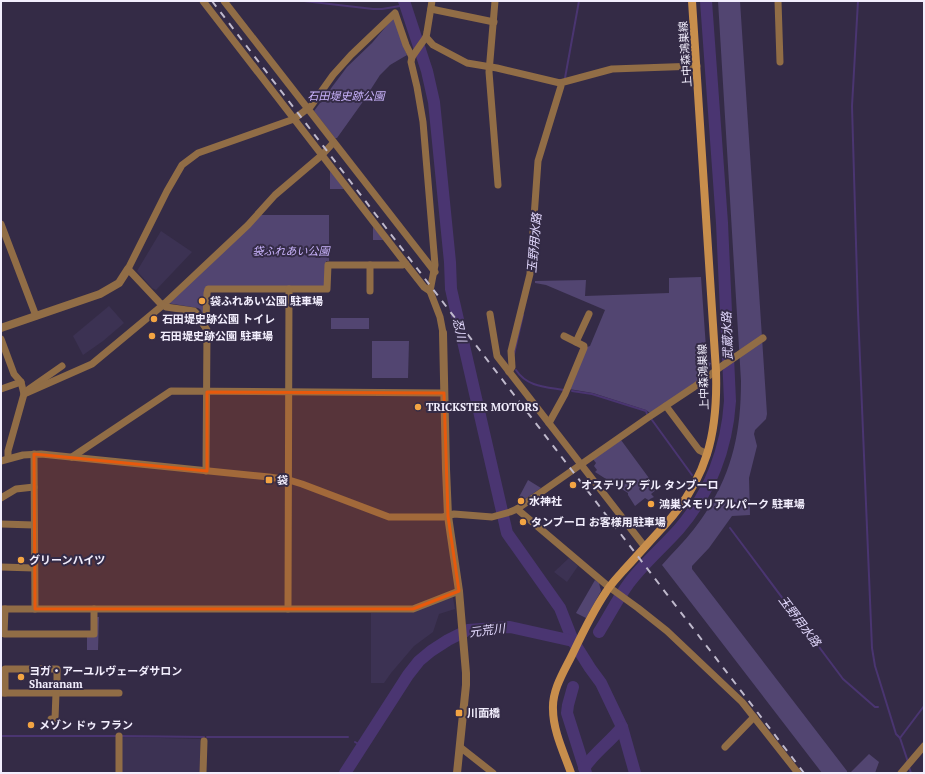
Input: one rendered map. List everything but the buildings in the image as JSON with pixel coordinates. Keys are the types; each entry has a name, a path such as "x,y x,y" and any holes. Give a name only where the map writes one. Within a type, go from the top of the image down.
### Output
{"main road":[{"name":"上中森鴻巣線","path":"571,773 556,729 553,710 556,691 587,625 612,589 645,547 670,520 688,496 701,472 713,435 719,368 692,1"}],"street":[{"path":"203,1 424,287 430,291 440,317 443,333 448,516 459,591 465,651 466,685 457,773"},
{"path":"224,1 333,143 435,272"},
{"path":"430,291 436,265 423,122 420,99 411,62 413,56 426,37 432,1"},
{"path":"495,1 489,67 498,185"},
{"path":"778,1 780,62"},
{"path":"431,9 494,22"},
{"path":"1,328 100,294 119,283 128,269 167,191 182,165 198,154 294,119 308,110 333,75 351,55 395,13 406,45 413,56"},
{"path":"426,37 433,45 464,62 560,83 612,69 697,66"},
{"path":"509,372 512,367 511,351 530,274 538,161 561,86 560,83"},
{"path":"24,393 92,364 163,305 248,225 275,195 322,155 333,143"},
{"path":"1,224 36,316"},
{"path":"204,325 208,289 327,289 328,265 406,264"},
{"path":"370,265 370,290"},
{"path":"128,269 163,305 194,311 207,330 206,471"},
{"path":"288,610 289,289"},
{"path":"490,314 497,356 550,422 645,547"},
{"path":"576,342 589,314"},
{"path":"550,422 566,394 584,348 564,336"},
{"path":"5,459 34,454 288,480 389,516 448,516 454,514 492,517 514,510 763,338"},
{"path":"1,339 14,374 20,382 24,393 5,459"},
{"path":"24,393 62,366"},
{"path":"1,389 20,382"},
{"path":"72,457 171,391 444,393"},
{"path":"666,406 699,450 707,454"},
{"path":"34,454 35,609"},
{"path":"1,498 16,489 34,487"},
{"path":"514,510 667,631 742,702 798,773"},
{"path":"1,524 34,525"},
{"path":"1,567 34,568"},
{"path":"94,609 94,634 4,634 3,609 94,609 288,610 413,609 459,591"},
{"path":"55,719 56,693 57,670 5,669 3,693 56,693 119,693"},
{"path":"724,747 754,717"},
{"path":"119,736 119,773"},
{"path":"204,741 204,773"},
{"path":"901,773 924,746"},
{"path":"460,747 493,773"}],"highlighted area":[{"path":"207,392 444,393 448,516 459,591 413,609 35,609 34,454 207,471"}],"shaded area":[{"path":"161,231 192,252 156,290 152,288 137,271"},
{"path":"109,306 124,323 103,341 83,355 73,336"},
{"path":"569,558 578,566 567,582 554,572"},
{"path":"452,597 455,609 439,614 433,632 414,646 384,683 371,683 371,613 412,612"},
{"path":"121,737 200,739 200,773 123,773 121,772"}],"green space":[{"path":"718,1 740,1 767,414 766,419 755,430 754,434 757,446 749,478 750,515 732,516 709,548 692,566 692,569 847,771 847,773 822,773 662,565 694,529 717,494 731,459 739,422 741,381"},
{"name":"石田堤史跡公園","path":"394,17 407,55 390,65 380,75 337,138 335,138 314,111 347,67 372,43"},
{"path":"330,170 344,189 330,189"},
{"name":"袋ふれあい公園","path":"261,215 329,215 329,261 326,261 326,285 324,287 205,287 205,314 203,316 201,310 198,308 167,303"},
{"path":"373,227 384,240 373,240"},
{"path":"701,277 707,362 711,363 701,378 650,413 646,410 593,393 569,389 587,347 590,346 605,310 546,285 535,283 535,281 586,280 585,296 669,293 669,278"},
{"path":"331,318 369,318 369,329 331,329"},
{"path":"372,341 409,341 408,378 372,378"},
{"path":"621,440 657,489 651,494 654,497 650,499 650,501 645,498 635,506 628,493 595,472 597,470 594,466 596,463 593,459"},
{"path":"528,480 541,488 522,501 518,499"},
{"path":"595,580 599,583 601,591 586,618 576,613"},
{"path":"96,617 99,617 98,650 87,650 87,637 96,637"},
{"path":"869,754 879,762 875,773 850,773"}],"waterway":[{"path":"304,1 373,9 406,5"},
{"name":"忍川","path":"404,1 427,71 434,102 450,262 451,289 507,533 560,608 573,641 601,683 622,727 635,773"},
{"name":"玉野用水路","path":"565,78 579,1"},
{"name":"武蔵水路","path":"599,632 629,583 679,529 700,500 721,453 728,419 730,401 722,223 706,1"},
{"path":"858,1 852,106 858,311 872,648 875,666 896,734 900,738 908,762"},
{"name":"玉野用水路","path":"514,354 523,315"},
{"name":"玉野用水路","path":"516,370 520,376 531,383 544,387 564,390"},
{"name":"玉野用水路","path":"572,391 592,394 646,411 647,414"},
{"name":"玉野用水路","path":"652,420 692,475"},
{"name":"玉野用水路","path":"730,528 843,679 875,707 878,707"},
{"name":"元荒川","path":"345,773 408,675 419,661 448,640 468,630 510,627 573,641"},
{"name":"武蔵水路","path":"573,687 567,713 586,773"},
{"path":"900,738 924,706"},
{"path":"584,768 622,727"},
{"path":"1,736 118,736"},
{"path":"121,736 204,737"},
{"path":"207,737 348,737"},
{"path":"355,742 362,746"},
{"path":"909,767 911,773"}],"railway":[{"path":"212,1 804,773"}],"place":[{"name":"袋ふれあい公園 駐車場","path":"202,301"},
{"name":"石田堤史跡公園 トイレ","path":"154,319"},
{"name":"石田堤史跡公園 駐車場","path":"152,336"},
{"name":"TRICKSTER MOTORS","path":"418,407"},
{"name":"袋","path":"269,480"},
{"name":"オステリア デル タンブーロ","path":"573,485"},
{"name":"水神社","path":"521,501"},
{"name":"鴻巣メモリアルパーク 駐車場","path":"651,504"},
{"name":"タンブーロ お客様用駐車場","path":"523,522"},
{"name":"グリーンハイツ","path":"21,560"},
{"name":"ヨガ・アーユルヴェーダサロン Sharanam","path":"21,677"},
{"name":"川面橋","path":"459,713"},
{"name":"メゾン ドゥ フラン","path":"31,725"}]}
